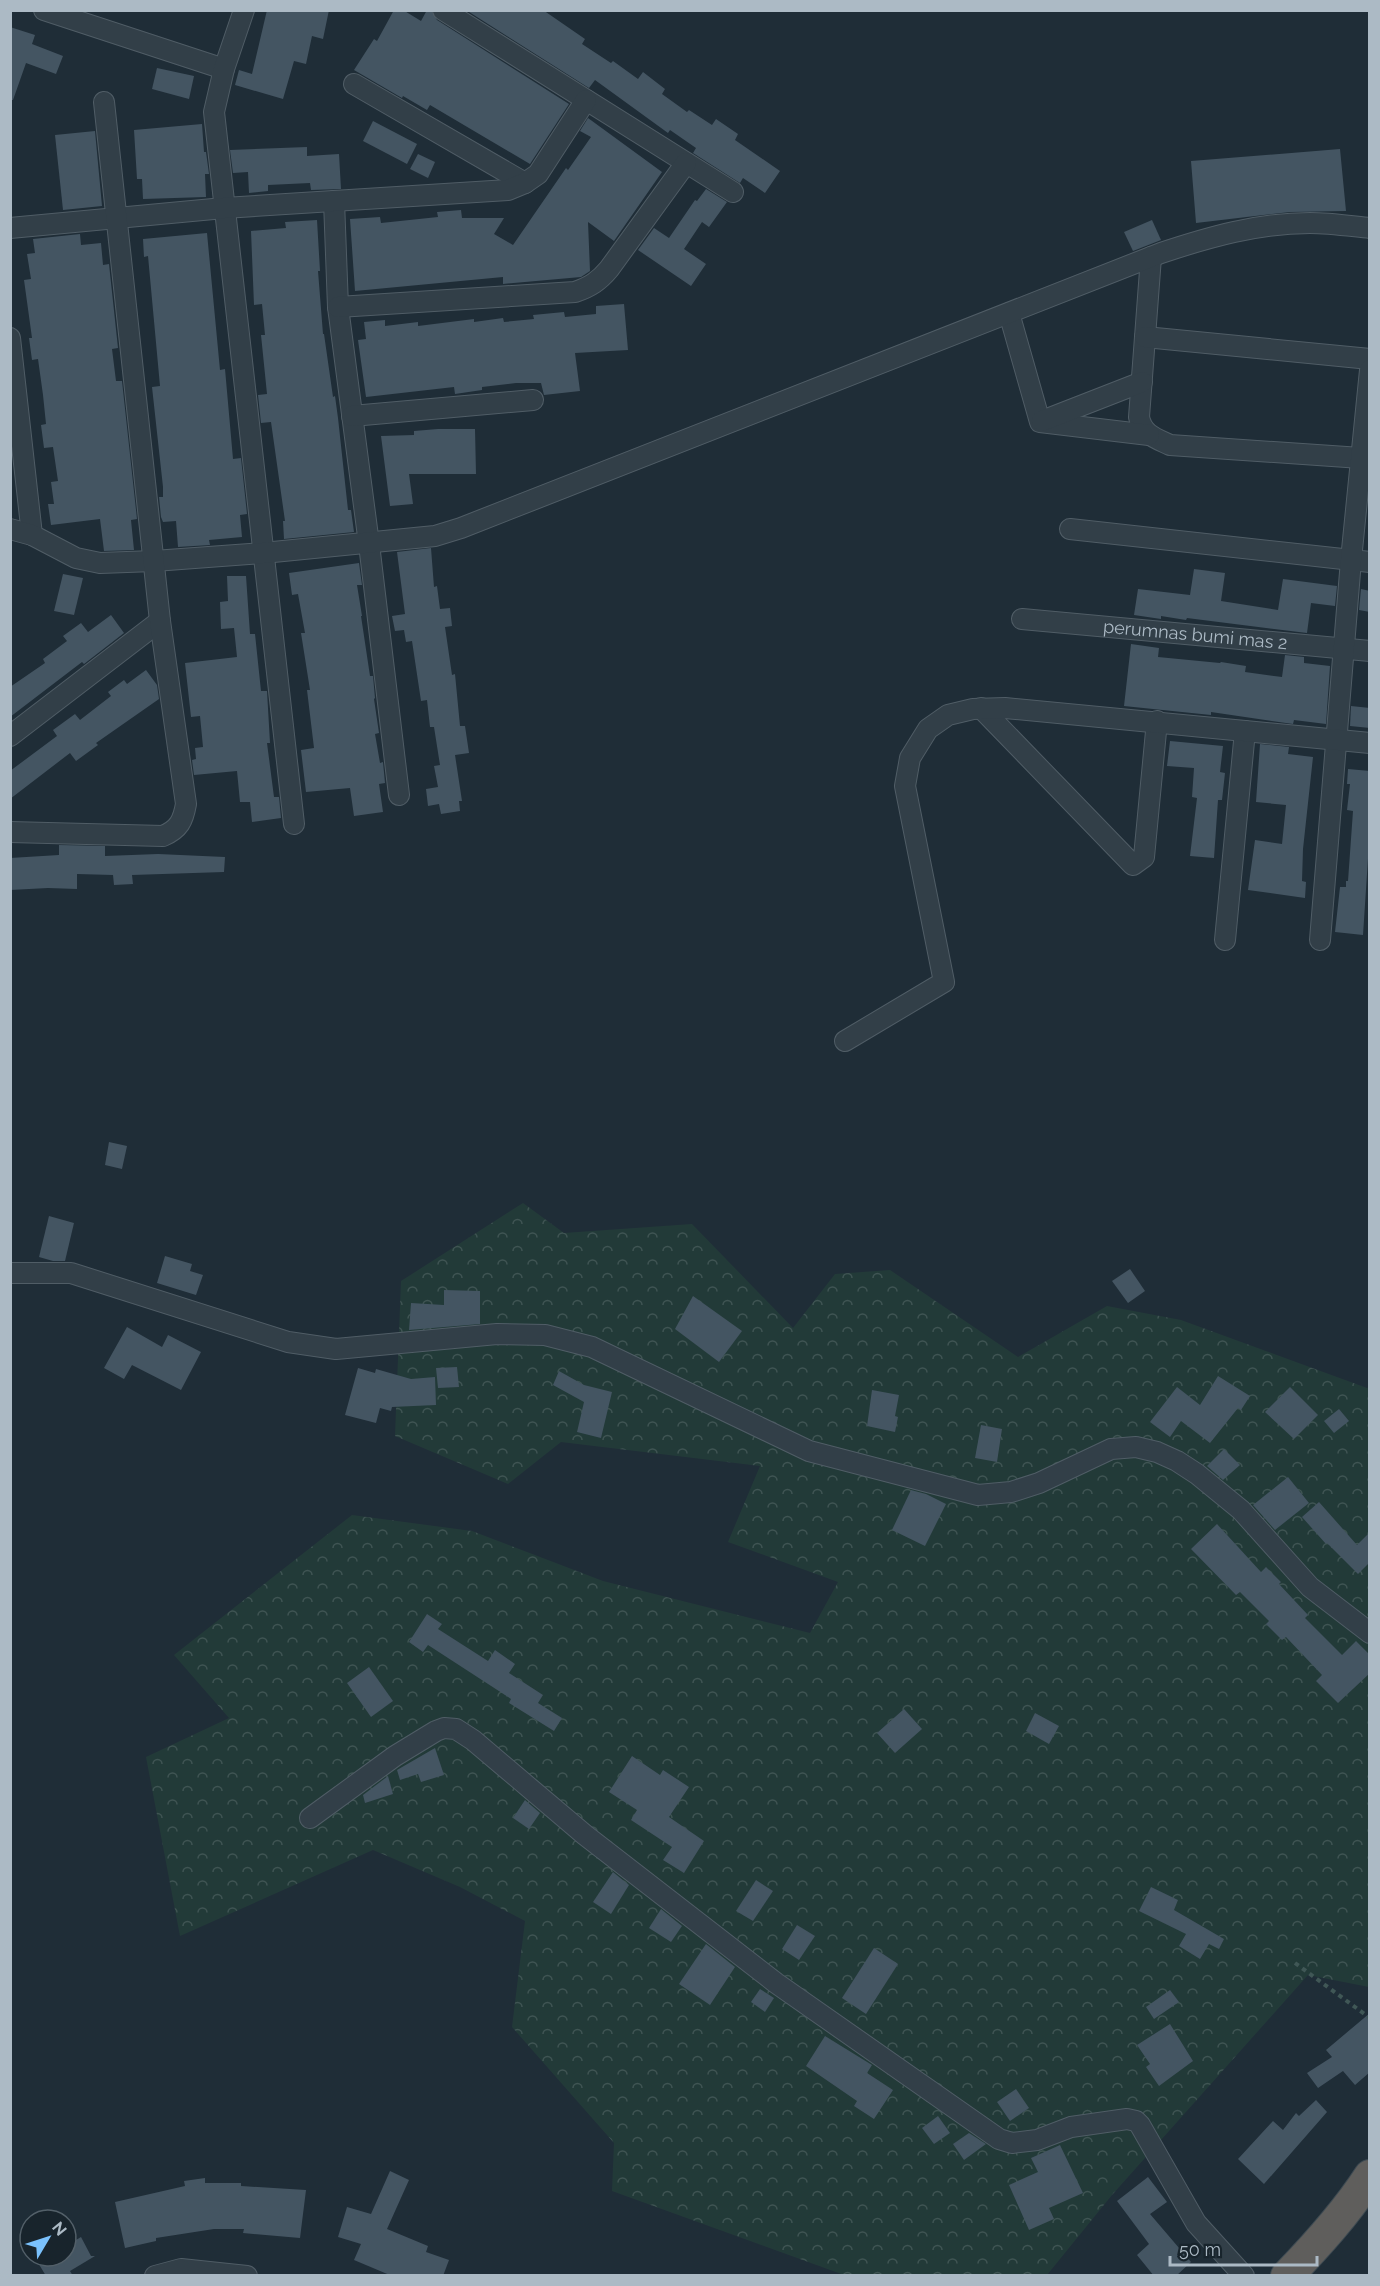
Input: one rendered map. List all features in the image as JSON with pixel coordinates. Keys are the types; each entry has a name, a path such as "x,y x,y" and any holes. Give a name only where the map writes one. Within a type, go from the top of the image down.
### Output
{"highway":[{"path":"1287,2276 1330,2231 1352,2204 1370,2176"}],"street":[{"path":"44,10 224,69"},
{"path":"244,10 224,69 214,108 294,824"},
{"path":"443,10 733,192"},
{"path":"354,84 525,183"},
{"path":"10,228 224,208 508,190 525,183 538,174 586,100"},
{"path":"10,832 163,836 179,826 184,819 186,804 160,621 104,102"},
{"path":"338,307 575,292 589,287 599,281 609,269 686,163"},
{"path":"334,201 338,307 399,795"},
{"path":"10,529 32,535 76,558 89,561 154,561 369,544 435,536 461,528 1202,239 1274,224 1311,223 1370,228"},
{"path":"1149,435 1141,427 1139,417 1151,257"},
{"path":"1009,313 1040,422"},
{"path":"1145,337 1370,359"},
{"path":"10,338 32,535"},
{"path":"1320,940 1345,649 1360,561 1361,458 1370,370"},
{"path":"1040,422 1142,382"},
{"path":"352,416 533,400"},
{"path":"1040,422 1149,435 1170,445 1361,458"},
{"path":"1070,529 1360,561"},
{"name":"perumnas bumi mas 2","path":"1022,619 1370,651"},
{"path":"10,736 160,621"},
{"path":"845,1041 944,982 905,786 910,758 928,729 948,715 981,708 1005,708 1370,743"},
{"path":"981,708 1132,865 1144,857 1157,721"},
{"path":"1225,940 1245,731"},
{"path":"10,1273 71,1273 288,1342 336,1349 497,1334 545,1335 592,1347 809,1450 978,1495 1011,1492 1039,1483 1111,1449 1136,1447 1156,1452 1177,1461 1197,1474 1241,1510 1310,1587 1370,1633"},
{"path":"310,1818 395,1756 436,1731 444,1728 456,1729 473,1740 585,1835 750,1963 999,2139 1012,2144 1037,2140 1071,2127 1127,2120 1136,2121 1196,2223 1244,2276"},
{"path":"155,2276 181,2269 247,2276"}],"path":[{"path":"1295,1963 1370,2018"}],"green space":[{"path":"523,1203 564,1233 692,1224 793,1328 835,1274 890,1270 1018,1357 1107,1306 1181,1320 1369,1387 1369,1987 1308,1975 1112,2195 1047,2275 844,2275 612,2191 614,2143 512,2027 525,1921 460,1887 373,1850 180,1936 146,1757 229,1718 174,1655 352,1515 472,1531 603,1581 810,1633 838,1582 728,1542 760,1466 561,1442 508,1484 395,1436 401,1281"}],"building":[{"path":"267,10 329,10 323,39 312,36 306,64 294,61 283,99 235,85 239,70 252,74"},
{"path":"394,10 403,10 421,21 427,10 431,10 437,20 569,104 530,164 430,105 427,110 354,70 374,39 377,41"},
{"path":"466,10 543,10 585,39 582,44 611,63 613,61 638,79 643,72 665,89 662,94 687,112 689,110 712,125 716,119 738,134 735,140 780,171 765,193 743,178 740,183 693,153 696,148 670,130 668,133 595,80 589,88"},
{"path":"10,27 35,35 32,44 63,56 56,74 26,63 13,100 10,100"},
{"path":"157,68 194,76 189,99 152,89"},
{"path":"588,118 662,172 614,241 588,222 590,271 581,277 503,284 503,277 355,291 350,219 380,217 381,223 438,217 437,212 461,210 462,218 504,218 494,234 513,245 566,168 568,170 591,137 580,131"},
{"path":"373,121 417,144 407,164 363,141"},
{"path":"202,124 204,152 206,152 209,174 205,174 206,197 143,199 142,179 137,179 134,130"},
{"path":"95,131 102,206 63,210 55,135"},
{"path":"307,147 307,156 339,154 341,189 311,190 310,183 268,185 268,191 249,193 248,172 233,173 230,150"},
{"path":"1340,149 1346,211 1290,212 1196,223 1191,161"},
{"path":"418,154 435,162 428,178 410,169"},
{"path":"706,189 727,202 709,227 702,222 684,249 706,264 691,286 638,250 654,228 669,238 695,200 697,201"},
{"path":"317,220 323,334 333,397 335,396 348,510 351,510 354,532 284,539 283,521 285,521 271,422 261,423 258,395 267,394 261,335 265,335 262,304 254,305 251,231 286,228 285,222"},
{"path":"1152,220 1161,240 1133,251 1124,232"},
{"path":"207,233 220,370 225,369 233,459 241,458 247,514 240,515 242,537 209,540 210,545 178,547 176,521 163,522 161,517 159,497 163,497 163,487 152,387 160,386 148,256 144,257 143,239"},
{"path":"80,234 81,245 101,243 103,265 109,264 118,348 112,349 116,381 122,381 137,519 131,520 134,550 104,551 100,519 51,525 48,504 54,504 51,482 58,481 53,447 44,448 41,425 46,424 43,395 38,359 32,360 29,338 32,338 24,280 31,279 27,254 35,253 33,239"},
{"path":"624,304 628,350 575,353 580,391 544,395 541,383 516,383 482,387 482,390 455,394 454,387 366,397 358,340 366,339 364,322 385,320 385,326 418,322 418,326 503,318 504,322 534,319 533,315 564,312 565,317 596,314 596,306"},
{"path":"475,429 476,474 409,474 413,504 390,506 381,436 414,435 414,431"},
{"path":"431,548 434,587 437,586 440,609 450,608 452,626 445,627 452,675 455,674 460,726 465,726 469,753 455,755 462,801 459,801 460,811 441,814 439,804 428,806 426,789 438,787 434,766 440,765 434,727 430,727 427,700 421,701 412,641 406,642 404,630 395,631 392,616 405,614 397,552"},
{"path":"359,563 362,585 357,585 370,676 373,676 379,733 375,734 380,763 383,762 385,783 379,784 383,812 354,816 350,788 306,792 301,750 314,748 307,690 310,690 301,633 305,633 298,594 292,595 289,573"},
{"path":"1194,569 1225,573 1221,601 1278,610 1283,579 1337,586 1335,606 1311,603 1307,633 1187,618 1186,620 1161,616 1161,619 1134,615 1138,589 1190,595"},
{"path":"63,574 83,578 74,615 54,611"},
{"path":"227,576 246,576 250,634 255,634 261,691 267,691 270,743 267,743 274,797 279,797 281,818 252,822 250,802 240,802 237,771 194,775 192,760 196,759 195,748 203,747 200,716 191,717 185,663 237,657 234,628 221,629 220,602 228,601"},
{"path":"1361,589 1370,591 1370,612 1359,610"},
{"path":"111,615 124,633 10,717 10,687 45,663 43,659 67,641 63,636 81,623 88,632"},
{"path":"1131,644 1159,648 1158,657 1246,666 1245,672 1282,677 1285,655 1304,657 1304,663 1330,666 1326,724 1294,720 1293,724 1211,712 1211,715 1124,706"},
{"path":"146,670 157,685 159,699 96,743 98,745 76,761 70,753 10,799 10,771 57,736 53,730 75,714 80,720 111,696 108,692 124,680 127,684"},
{"path":"1351,706 1370,708 1370,728 1350,726"},
{"path":"1170,741 1223,746 1220,772 1225,773 1222,800 1218,800 1214,858 1190,856 1197,798 1192,797 1194,768 1167,766"},
{"path":"1260,744 1289,747 1288,754 1313,757 1303,849 1302,881 1306,882 1305,898 1248,890 1255,840 1282,844 1286,805 1256,802"},
{"path":"1348,769 1370,771 1370,828 1363,935 1335,932 1340,887 1346,887 1346,881 1348,881 1353,811 1347,810 1350,784 1347,784"},
{"path":"59,845 105,846 105,856 158,854 225,857 224,872 132,875 133,884 114,885 113,875 77,874 77,889 10,890 10,858 59,855"},
{"path":"109,1142 127,1146 122,1169 105,1165"},
{"path":"49,1216 74,1223 65,1261 53,1261 39,1257"},
{"path":"165,1256 192,1264 190,1271 203,1275 196,1295 157,1283"},
{"path":"1130,1269 1145,1291 1128,1303 1112,1281"},
{"path":"444,1290 480,1291 480,1324 409,1330 411,1303 444,1305"},
{"path":"693,1296 742,1331 719,1362 675,1329"},
{"path":"127,1327 162,1347 168,1335 201,1352 181,1390 132,1365 124,1379 104,1368"},
{"path":"457,1367 459,1387 438,1388 436,1368"},
{"path":"358,1368 375,1373 376,1369 411,1379 435,1377 436,1405 392,1407 391,1411 380,1408 376,1423 345,1415"},
{"path":"559,1371 584,1385 612,1392 601,1438 577,1432 584,1402 553,1385"},
{"path":"1218,1376 1250,1396 1241,1410 1238,1408 1210,1443 1181,1421 1170,1437 1150,1422 1177,1387 1200,1405"},
{"path":"1290,1387 1318,1415 1294,1439 1265,1412"},
{"path":"872,1390 899,1395 895,1432 867,1426"},
{"path":"1339,1409 1349,1421 1334,1433 1324,1421"},
{"path":"981,1425 1002,1429 997,1462 975,1458"},
{"path":"1224,1449 1240,1465 1223,1480 1207,1466"},
{"path":"1288,1477 1309,1503 1275,1530 1253,1505"},
{"path":"911,1490 926,1494 946,1504 925,1546 892,1530"},
{"path":"1319,1502 1357,1545 1370,1532 1370,1562 1358,1574 1326,1544 1302,1517"},
{"path":"1217,1524 1261,1572 1266,1567 1281,1582 1279,1584 1308,1615 1305,1618 1342,1655 1356,1641 1370,1655 1370,1673 1338,1703 1316,1681 1322,1675 1286,1637 1282,1640 1266,1624 1269,1621 1240,1592 1236,1595 1191,1549"},
{"path":"427,1614 442,1624 438,1629 488,1661 495,1650 515,1664 509,1673 543,1695 538,1703 562,1718 554,1731 509,1703 511,1699 428,1645 423,1652 409,1642"},
{"path":"369,1667 393,1701 371,1717 347,1683"},
{"path":"904,1709 922,1729 895,1753 877,1733"},
{"path":"1035,1713 1059,1726 1049,1744 1026,1731"},
{"path":"435,1748 444,1775 421,1782 418,1774 400,1780 397,1770"},
{"path":"632,1756 660,1775 663,1770 689,1787 669,1817 704,1841 684,1873 663,1860 672,1847 631,1820 637,1810 609,1792"},
{"path":"388,1776 393,1794 365,1803 363,1795"},
{"path":"525,1800 540,1813 529,1829 513,1818"},
{"path":"613,1872 629,1885 611,1914 593,1902"},
{"path":"756,1880 773,1891 753,1921 736,1911"},
{"path":"1151,1887 1178,1900 1174,1910 1224,1939 1219,1949 1209,1944 1200,1959 1179,1946 1186,1934 1139,1911"},
{"path":"661,1909 682,1926 671,1942 649,1928"},
{"path":"797,1925 815,1936 799,1960 782,1949"},
{"path":"706,1944 735,1967 710,2005 679,1984"},
{"path":"874,1948 898,1964 866,2014 842,1998"},
{"path":"760,1989 774,1998 765,2012 751,2002"},
{"path":"1170,1990 1179,2002 1154,2019 1146,2007"},
{"path":"1370,2013 1370,2072 1355,2085 1343,2071 1318,2088 1307,2073 1332,2057 1326,2050"},
{"path":"1170,2024 1193,2061 1159,2086 1146,2067 1150,2064 1137,2045"},
{"path":"825,2036 872,2065 867,2073 893,2090 874,2119 854,2106 857,2101 806,2066"},
{"path":"1016,2089 1029,2108 1010,2121 997,2102"},
{"path":"1316,2100 1327,2112 1264,2184 1238,2159 1273,2121 1283,2130 1296,2113 1299,2116"},
{"path":"938,2116 950,2133 934,2144 922,2128"},
{"path":"969,2133 986,2144 964,2160 953,2144"},
{"path":"1060,2145 1083,2193 1049,2208 1054,2219 1029,2230 1009,2185 1038,2172 1031,2158"},
{"path":"390,2171 409,2180 387,2229 428,2246 426,2252 449,2260 443,2276 392,2276 354,2260 361,2244 338,2237 347,2207 371,2214"},
{"path":"1148,2177 1167,2202 1150,2214 1191,2262 1176,2276 1154,2276 1137,2255 1149,2244 1117,2201"},
{"path":"205,2178 205,2183 241,2183 241,2186 306,2190 300,2238 243,2233 244,2229 214,2229 156,2238 156,2241 125,2248 115,2202 185,2186 184,2181"},
{"path":"81,2237 91,2256 95,2256 78,2266 78,2239"},
{"path":"41,2268 75,2268 70,2271 73,2276 46,2276"}]}
